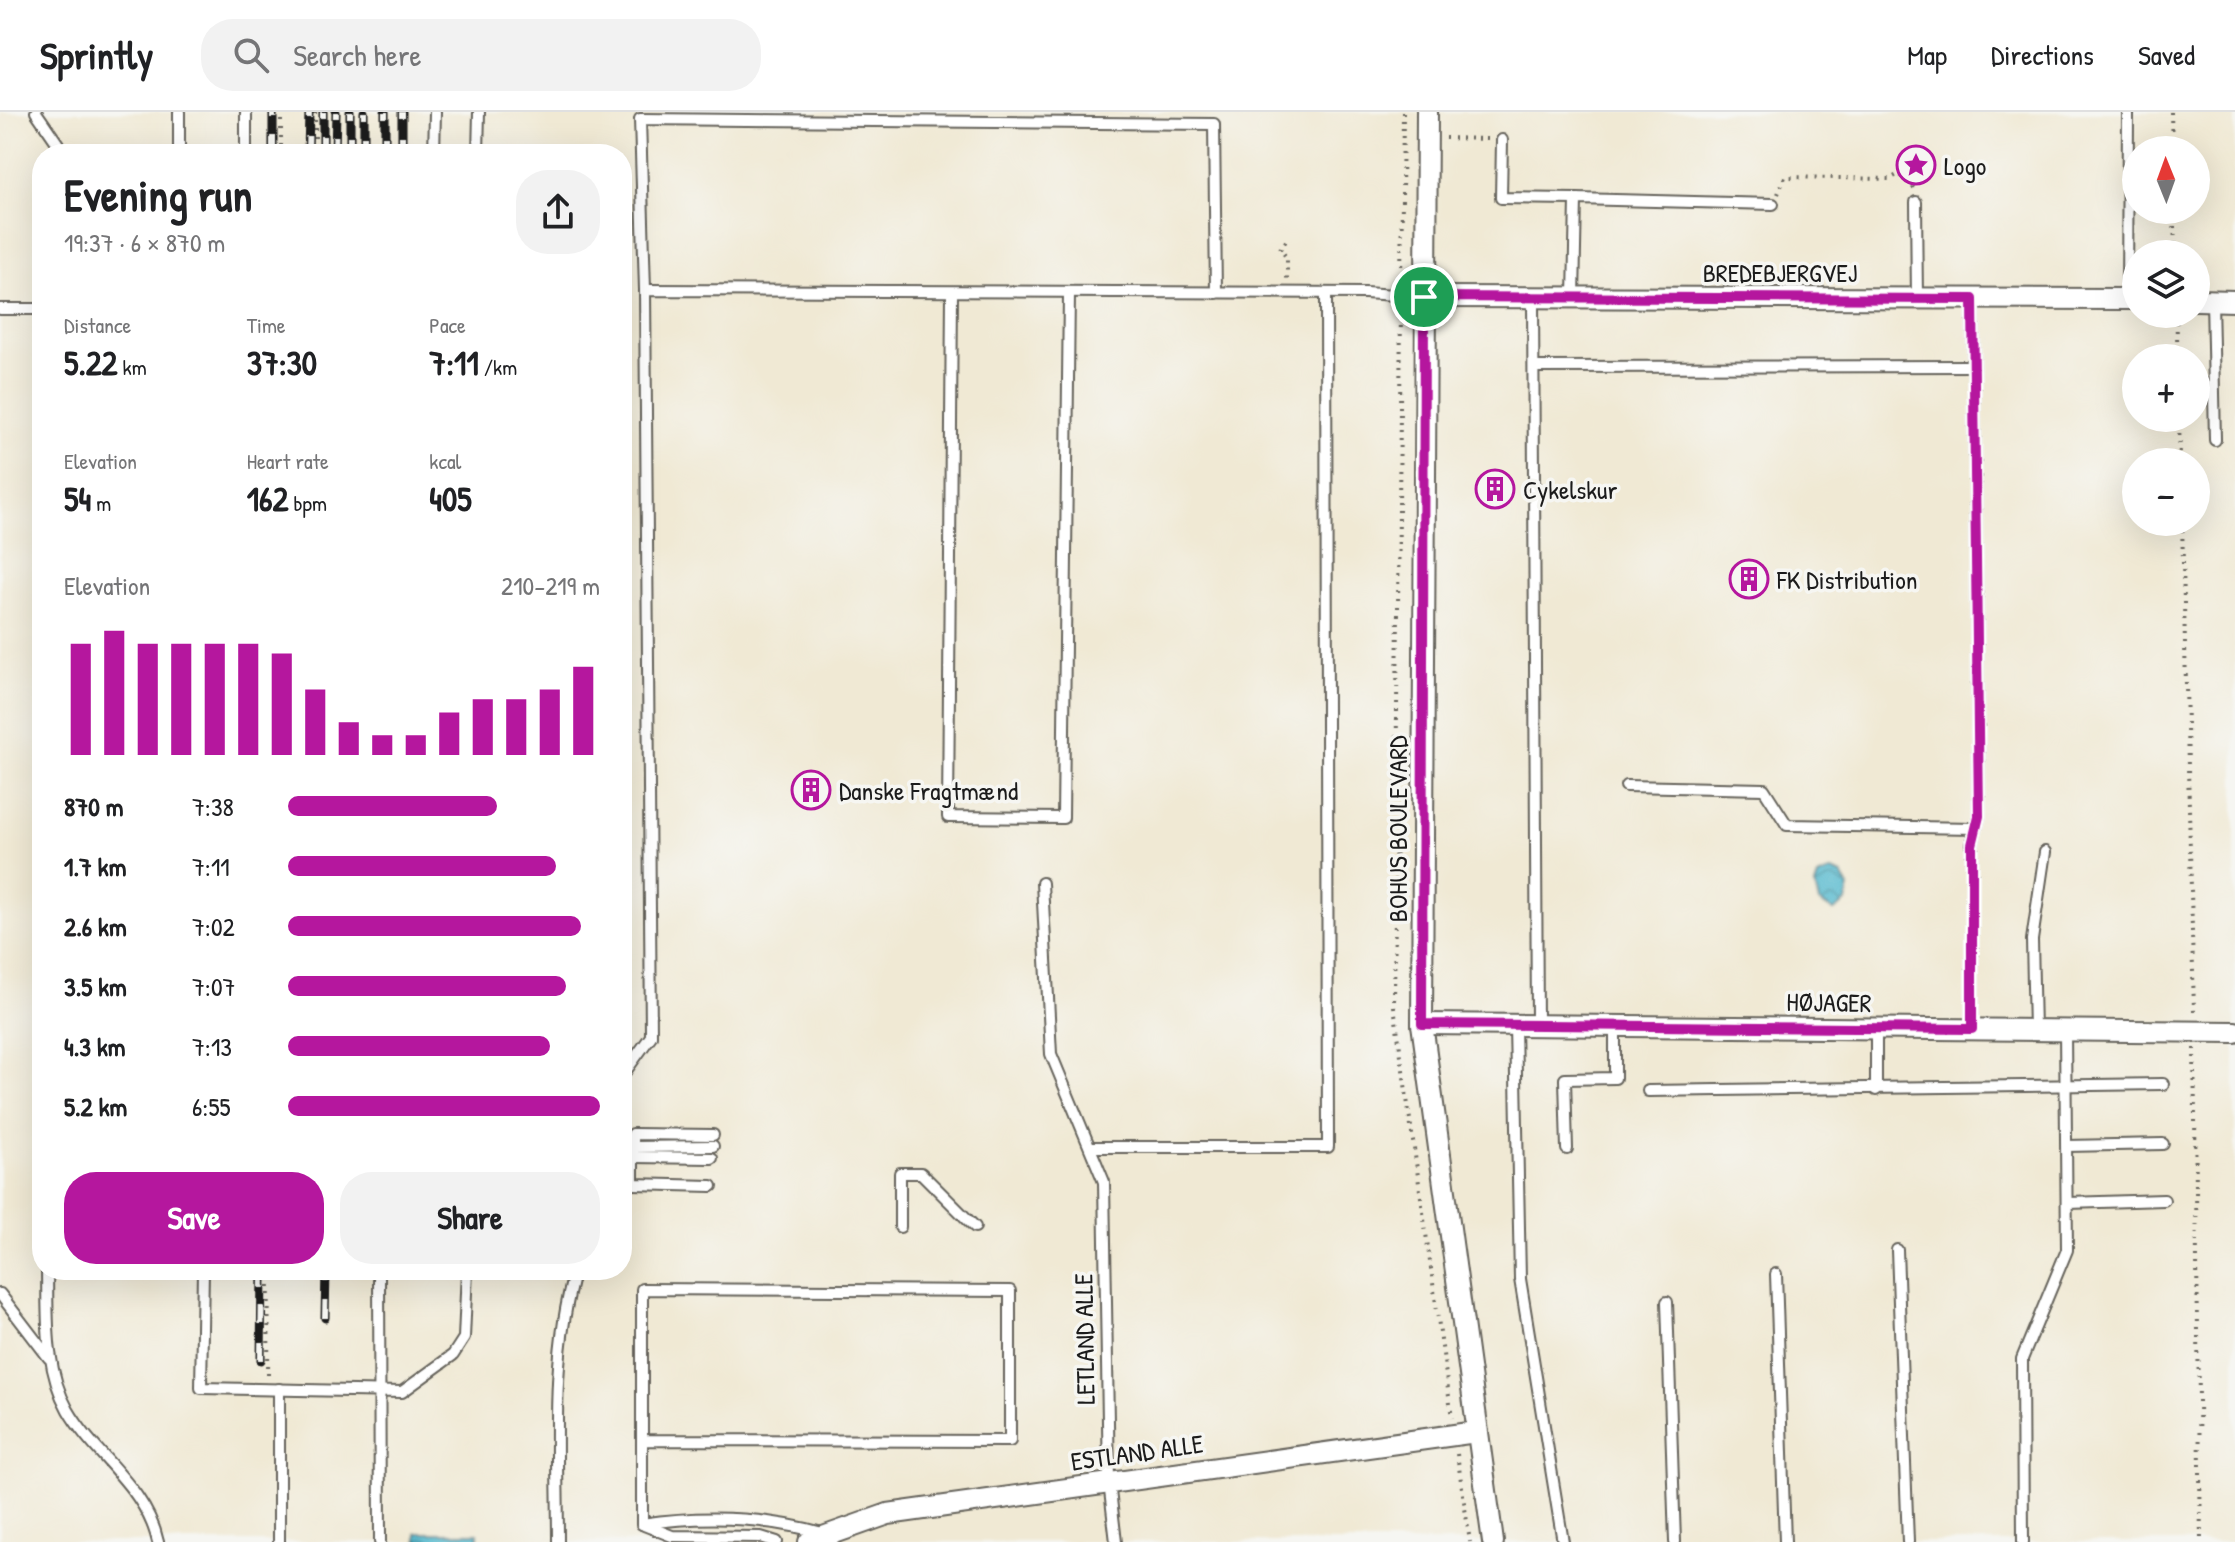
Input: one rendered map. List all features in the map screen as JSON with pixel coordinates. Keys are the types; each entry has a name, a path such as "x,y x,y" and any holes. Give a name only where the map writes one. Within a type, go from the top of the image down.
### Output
{"street":[{"name":"BOHUS BOULEVARD","path":"1427,112 1422,1024 1493,1542"},
{"name":"BREDEBJERGVEJ","path":"1424,297 2122,299"},
{"path":"2210,300 2235,301"},
{"name":"HØJAGER","path":"1422,1024 2235,1032"},
{"name":"ESTLAND ALLE","path":"818,1538 888,1514 1476,1432"}],"lane":[{"path":"36,112 58,144"},
{"path":"179,112 179,144"},
{"path":"246,112 246,144"},
{"path":"434,144 435,112"},
{"path":"478,144 479,112"},
{"path":"2128,112 2131,240"},
{"path":"632,1062 651,1036 645,290 640,119 1214,124 1216,293"},
{"path":"1502,140 1501,198 1773,204"},
{"path":"1574,298 1576,199"},
{"path":"1916,202 1917,299"},
{"path":"645,290 1424,297"},
{"path":"952,293 948,817 1063,818 1069,293"},
{"path":"1090,1147 1328,1147 1326,294"},
{"path":"1533,298 1537,1025"},
{"path":"1972,1029 1972,845 1979,816 1973,299"},
{"path":"0,309 32,309"},
{"path":"2206,328 2215,440"},
{"path":"1534,367 1974,366"},
{"path":"1626,786 1764,789 1787,825 1976,828"},
{"path":"2034,1030 2032,940 2045,852"},
{"name":"LETLAND ALLE","path":"1042,883 1051,1054 1104,1182 1109,1482 1116,1542"},
{"path":"1515,1025 1520,1279 1563,1542"},
{"path":"1567,1149 1565,1079 1615,1078 1615,1025"},
{"path":"1876,1028 1876,1090"},
{"path":"2023,1542 2022,1359 2067,1250 2065,1030"},
{"path":"1648,1091 2163,1084"},
{"path":"632,1156 633,1134 713,1140"},
{"path":"2067,1146 2163,1144"},
{"path":"633,1152 712,1158"},
{"path":"900,1227 900,1173 921,1173 975,1227"},
{"path":"632,1181 633,1184 712,1186"},
{"path":"2068,1203 2164,1200"},
{"path":"1897,1250 1908,1542"},
{"path":"1776,1274 1785,1542"},
{"path":"47,1280 49,1358"},
{"path":"203,1280 201,1388 379,1392 402,1392 453,1355 464,1338 467,1280"},
{"path":"379,1280 380,1542"},
{"path":"558,1542 559,1351 563,1310 572,1280"},
{"path":"642,1440 1010,1441 1010,1291 642,1289 642,1440 642,1524"},
{"path":"0,1294 49,1358 68,1410 146,1505 158,1542"},
{"path":"1667,1302 1675,1542"},
{"path":"274,1389 279,1542"},
{"path":"642,1524 671,1520 780,1521 818,1538"},
{"path":"642,1524 672,1536 761,1537 777,1542"}],"path":[{"path":"281,112 281,144"},
{"path":"315,112 315,144"},
{"path":"2171,112 2172,136"},
{"path":"1426,138 1502,140"},
{"path":"1773,204 1785,177 1890,179 1899,174 1916,190 1916,202"},
{"path":"1286,241 1280,249 1287,258 1287,294"},
{"path":"269,1280 274,1389"}],"water":[{"path":"1831,871 1842,875 1849,888 1846,902 1834,911 1819,902 1815,886 1818,877"},
{"path":"417,1533 478,1533 478,1542 417,1542"}],"railway":[{"path":"273,112 273,144"},
{"path":"308,144 309,112"},
{"path":"323,112 323,144"},
{"path":"335,144 336,112"},
{"path":"350,112 350,144"},
{"path":"364,112 364,144"},
{"path":"385,112 385,144"},
{"path":"402,112 402,144"},
{"path":"261,1360 262,1280"},
{"path":"325,1318 326,1280"}],"place":[{"name":"Logo","path":"1916,165"},
{"name":"Cykelskur","path":"1495,489"},
{"name":"FK Distribution","path":"1749,579"},
{"name":"Danske Fragtmænd","path":"811,790"}],"route":[{"path":"1424,297 1973,299 1979,816 1972,845 1972,1029 1422,1024 1424,297"}]}
